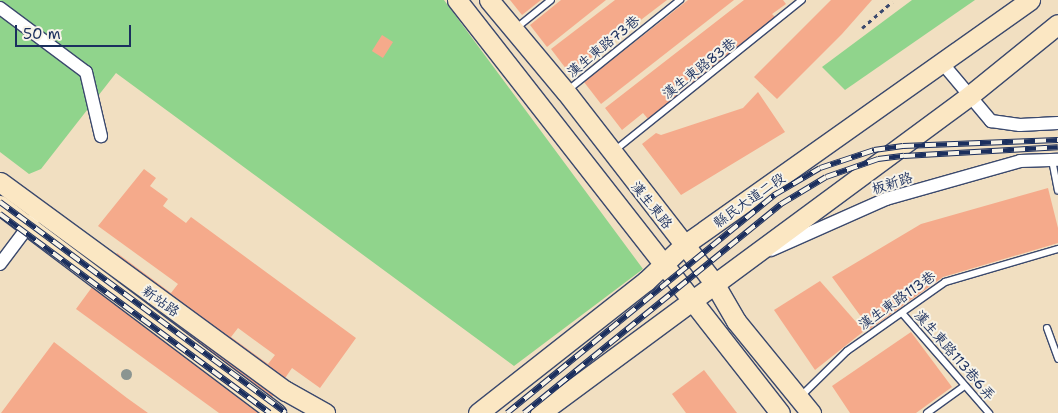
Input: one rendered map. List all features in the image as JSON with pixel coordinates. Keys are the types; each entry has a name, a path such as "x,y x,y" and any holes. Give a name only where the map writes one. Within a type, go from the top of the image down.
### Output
{"street":[{"name":"漢生東路","path":"458,0 780,413"},
{"name":"漢生東路","path":"489,0 566,92 611,153 714,283 736,321 811,413"},
{"name":"縣民大道二段","path":"478,413 646,280 684,245 943,64 1030,0"},
{"path":"0,8 86,72 101,136"},
{"path":"540,413 691,299 969,96 1058,24"},
{"path":"943,64 991,121 1020,125 1058,123"},
{"name":"板新路","path":"744,262 886,199 1020,161 1055,160"},
{"name":"新站路","path":"0,182 34,220 271,407 289,413"},
{"name":"新站路","path":"0,205 34,220 286,392 325,413"},
{"path":"0,264 34,220"}],"lane":[{"path":"514,30 551,0"},
{"name":"漢生東路73巷","path":"566,92 680,0"},
{"name":"漢生東路83巷","path":"611,153 802,0"},
{"path":"1055,160 1058,190"},
{"name":"漢生東路113巷","path":"799,398 847,351 945,282 1058,249"},
{"name":"漢生東路113巷6弄","path":"902,313 963,387 989,413"},
{"path":"1047,328 1058,359"},
{"path":"927,413 963,387"}],"path":[{"path":"862,28 892,2"}],"green space":[{"path":"0,0 444,0 643,269 514,366 116,73 41,169 29,174 0,152"},
{"path":"912,0 975,0 845,90 822,67"}],"building":[{"path":"510,0 541,0 522,15"},
{"path":"561,0 606,0 547,47 530,25"},
{"path":"615,0 667,0 570,74 551,49"},
{"path":"688,0 734,0 601,104 584,82"},
{"path":"744,0 783,0 786,4 772,14 776,18 648,119 643,113 622,130 605,108"},
{"path":"831,0 872,0 842,34 777,99 754,77"},
{"path":"382,35 393,42 383,58 372,51"},
{"path":"758,92 785,132 681,195 642,144 656,133 661,135 743,108"},
{"path":"144,169 156,178 150,186 168,199 163,206 186,223 191,217 356,338 320,388 292,368 261,413 219,413 76,309 117,253 171,293 178,284 98,226","holes":["238,328 275,355 268,364 231,337"]},
{"path":"1048,188 1058,228 1058,243 943,277 870,329 832,277 921,224"},
{"path":"820,281 864,331 815,370 774,310"},
{"path":"911,332 952,387 916,413 850,413 832,386"},
{"path":"54,342 127,398 148,413 1,413"},
{"path":"704,370 737,413 686,413 672,394"}],"railway":[{"path":"507,413 774,195 820,168 874,150 903,146 1058,140"},
{"path":"524,413 781,204 826,177 878,159 1058,147"},
{"path":"0,202 286,413"},
{"path":"0,214 270,413"}]}
